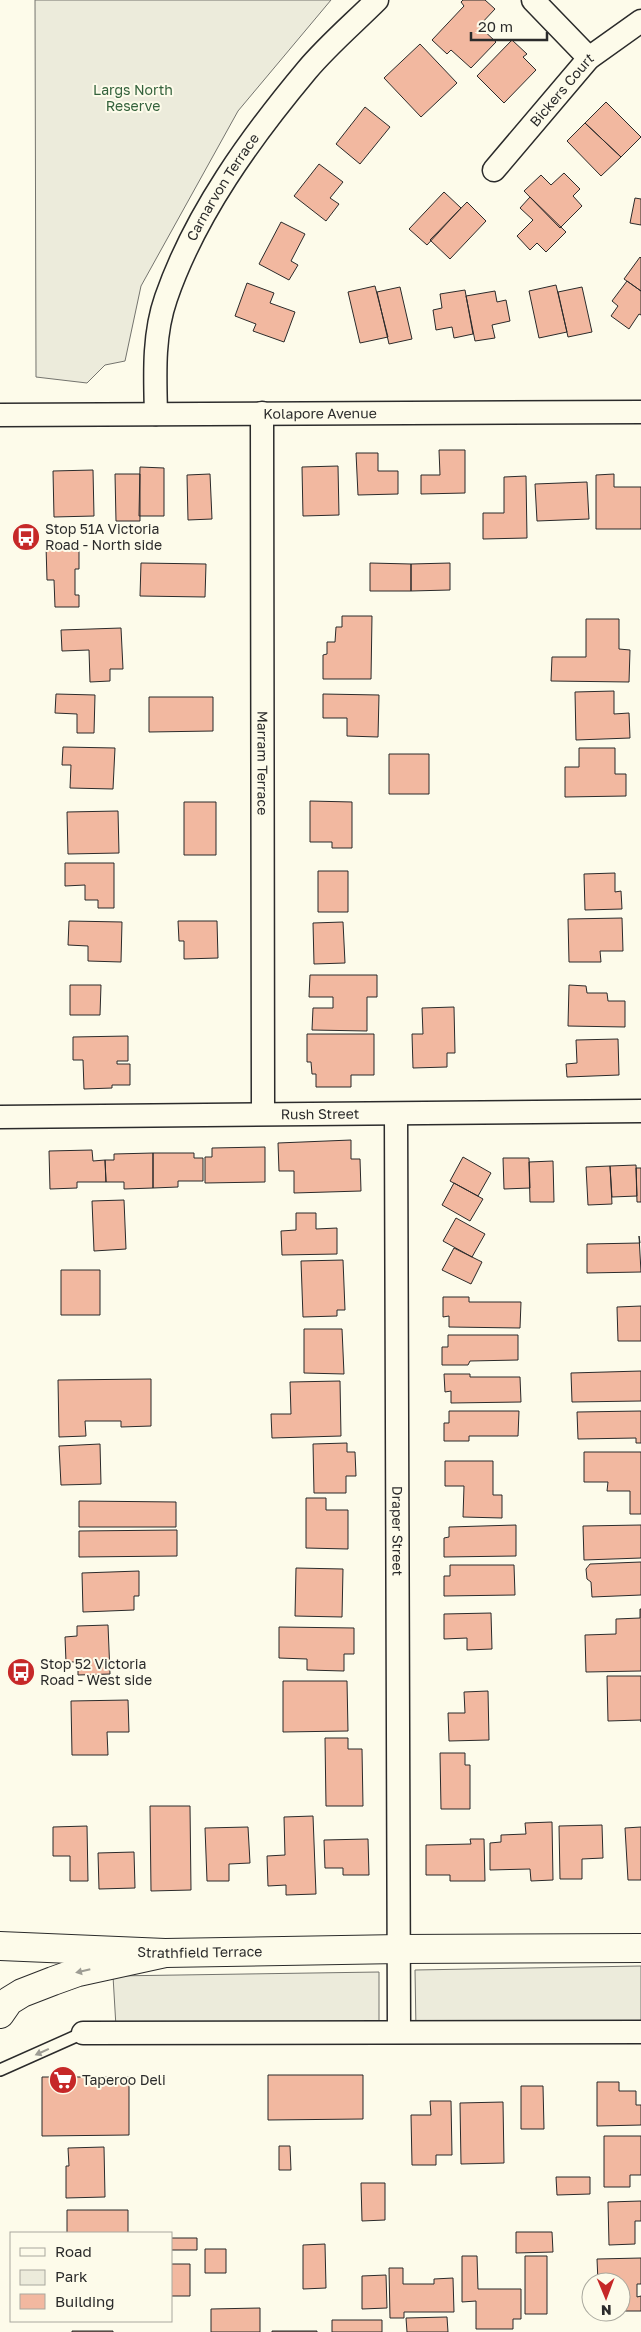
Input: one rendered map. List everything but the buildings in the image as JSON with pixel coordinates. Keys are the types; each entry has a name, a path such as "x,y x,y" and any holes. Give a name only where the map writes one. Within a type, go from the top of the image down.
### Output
{"main road":[{"name":"Strathfield Terrace","path":"0,1946 165,1953 400,1949 641,1948"},
{"path":"0,2014 9,2001 53,1981 78,1972 165,1953"}],"street":[{"name":"Carnarvon Terrace","path":"156,414 155,350 165,299 186,250 216,195 259,132 308,69 377,0"},
{"path":"533,0 589,58"},
{"name":"Bickers Court","path":"494,170 589,58 641,20"},
{"name":"Kolapore Avenue","path":"0,416 641,412"},
{"name":"Marram Terrace","path":"262,414 263,1113"},
{"name":"Rush Street","path":"0,1117 263,1113 396,1115 641,1111"},
{"name":"Draper Street","path":"396,1115 400,1949"},
{"path":"399,2031 400,1949"},
{"path":"84,2033 641,2032"}],"lane":[{"path":"0,2070 84,2033"}],"green space":[{"name":"Largs North Reserve","path":"35,0 331,0 238,111 141,286 125,361 105,365 87,383 36,377"},
{"path":"641,1966 641,2029 416,2030 415,1970"},
{"path":"379,1972 379,2026 116,2027 113,1976"}],"place":[{"name":"Stop 51A Victoria Road - North side","path":"26,537"},
{"name":"Stop 52 Victoria Road - West side","path":"21,1672"},
{"name":"Taperoo Deli","path":"63,2080"}]}
